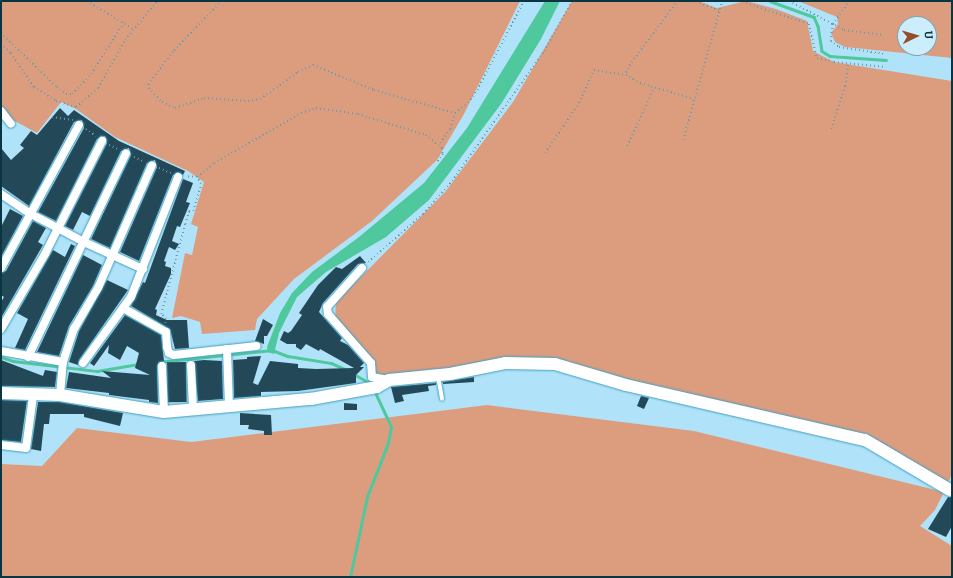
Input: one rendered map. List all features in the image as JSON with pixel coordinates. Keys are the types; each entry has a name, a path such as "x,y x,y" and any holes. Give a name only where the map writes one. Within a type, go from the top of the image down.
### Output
{"street":[{"path":"1,111 11,124"},
{"path":"1,268 79,125"},
{"path":"1,329 59,227 102,141"},
{"path":"28,357 126,153"},
{"path":"60,395 64,366 74,330 98,288 152,165"},
{"path":"82,363 123,308 143,269 178,177"},
{"path":"1,194 31,214 59,227 84,242 143,269"},
{"path":"362,268 327,307 328,314 371,363 372,378 389,380 438,375 505,363 555,364 626,385 865,440 951,488"},
{"path":"123,308 164,331 169,353 174,355 227,354 257,346"},
{"path":"1,351 64,366"},
{"path":"227,354 230,407"},
{"path":"191,365 193,409"},
{"path":"162,366 164,412"},
{"path":"1,393 33,396 60,395 164,412 230,407 267,401 311,399 373,388 389,380"},
{"path":"1,445 26,448 33,396"}],"lane":[{"path":"438,375 442,399"}],"path":[{"path":"87,1 124,22 133,29"},
{"path":"1,44 11,53 34,87 56,101 76,107 98,88 133,29 157,1"},
{"path":"222,1 173,52 149,84 149,88 162,102 175,108 204,98 248,101 260,99 298,72 313,65 374,90 455,113"},
{"path":"440,144 450,129 455,113 468,103 477,90 524,1"},
{"path":"362,268 423,214 452,181 519,88 572,1"},
{"path":"626,75 628,68 678,1"},
{"path":"696,1 719,11"},
{"path":"683,140 722,1"},
{"path":"789,1 844,30 884,35"},
{"path":"850,1 833,24 831,41 839,47 886,54"},
{"path":"746,3 809,24 817,58 848,64 886,67"},
{"path":"1,33 57,88 66,94 72,94 91,74 124,22"},
{"path":"831,129 845,86 848,64"},
{"path":"545,153 579,103 594,70 626,75 640,84 694,99"},
{"path":"627,146 654,88"},
{"path":"126,153 178,177 197,177 214,162 311,108 335,109 370,117 416,132 440,144 443,154 437,162"},
{"path":"52,117 71,119 79,125"},
{"path":"164,331 166,318 161,314 189,211 193,211 200,190 200,180 197,177"}],"shaded area":[{"path":"1,1 520,1 464,114 437,160 372,221 294,279 257,319 255,330 202,334 200,322 181,316 172,318 185,253 192,255 198,227 191,224 204,182 188,171 115,137 76,109 61,102 37,133 11,119 1,108"},
{"path":"545,1 560,1 541,39 501,104 429,200 386,237 326,272 297,297 279,333 274,354 268,352 267,347 280,313 292,293 312,272 359,237 424,183 467,128"},
{"path":"572,1 698,1 717,8 746,1 776,9 807,21 813,51 834,62 952,81 952,474 948,483 873,438 702,400 569,363 386,378 376,375 374,360 335,318 336,302 445,192 513,102"},
{"path":"798,1 952,1 952,58 933,56 937,56 937,16 897,16 897,52 845,47 835,42 831,33 838,24 837,17"},
{"path":"487,405 694,431 944,492 935,510 920,526 952,546 952,577 1,577 1,464 42,466 77,428 191,442"}],"building":[{"path":"60,108 68,116 74,110 119,141 185,171 183,175 178,172 173,175 139,261 120,252 157,167 155,160 147,163 110,248 91,239 131,155 129,148 121,151 90,216 82,212 73,230 65,226 107,143 105,136 97,139 56,221 38,212 84,128 82,120 74,122 29,206 1,186 1,148 11,160 24,148 20,145 31,131 37,135"},
{"path":"183,179 193,183 186,202 190,203 180,227 177,226 172,241 179,244 175,250 169,247 164,261 166,262 165,266 171,268 171,274 155,309 157,310 156,315 167,320 187,320 189,348 175,349 170,329 131,306 143,282 145,283"},
{"path":"10,209 23,216 1,257 1,227"},
{"path":"33,221 46,228 38,242 43,245 1,318 1,302 4,297 1,295 1,273 6,271"},
{"path":"71,244 75,246 25,350 15,348 28,319 17,313 53,250 65,257"},
{"path":"83,255 102,265 93,286 69,326 59,356 37,352"},
{"path":"360,256 366,263 358,264 323,303 319,312 342,338 340,341 348,345 364,363 360,367 364,367 356,375 356,383 298,391 261,392 261,396 234,398 233,360 261,356 253,383 258,385 270,361 298,364 298,368 354,368 320,349 319,351 306,344 301,350 296,347 296,344 287,344 280,340 284,331 288,333 291,331 302,315 299,313 318,285 336,267 342,269"},
{"path":"107,280 128,290 79,360 78,365 69,362 79,331"},
{"path":"125,315 161,335 164,361 159,362 157,366 158,403 149,402 149,400 109,395 109,393 66,388 69,372 111,378 102,371 150,375 135,368 139,353 127,346 120,360 108,353 109,345 94,366 90,363"},
{"path":"263,319 273,325 267,336 264,336 264,344 255,341"},
{"path":"1,360 43,376 45,370 57,372 55,387 1,386"},
{"path":"194,361 222,361 223,399 198,401"},
{"path":"167,362 186,362 187,402 168,402"},
{"path":"474,377 474,382 443,384 443,382"},
{"path":"436,383 436,385 428,386 429,391 402,395 404,401 395,403 391,387"},
{"path":"641,396 649,398 644,409 637,406"},
{"path":"1,400 27,401 21,442 1,440"},
{"path":"38,402 59,402 123,413 120,426 84,417 84,414 50,414 49,424 44,424 41,451 31,449"},
{"path":"344,403 357,404 357,410 344,410"},
{"path":"240,413 271,415 272,435 264,435 264,431 248,429 249,425 240,425"},
{"path":"948,497 952,497 952,526 946,537 928,529"}],"waterway":[{"path":"770,1 814,17 818,26 822,51 830,56 886,60"},
{"path":"158,362 272,350 288,356 331,363 345,369"},
{"path":"1,357 13,361 97,371 139,364"},
{"path":"354,374 371,384"},
{"path":"350,577 367,497 388,443 391,427 375,392"}]}
